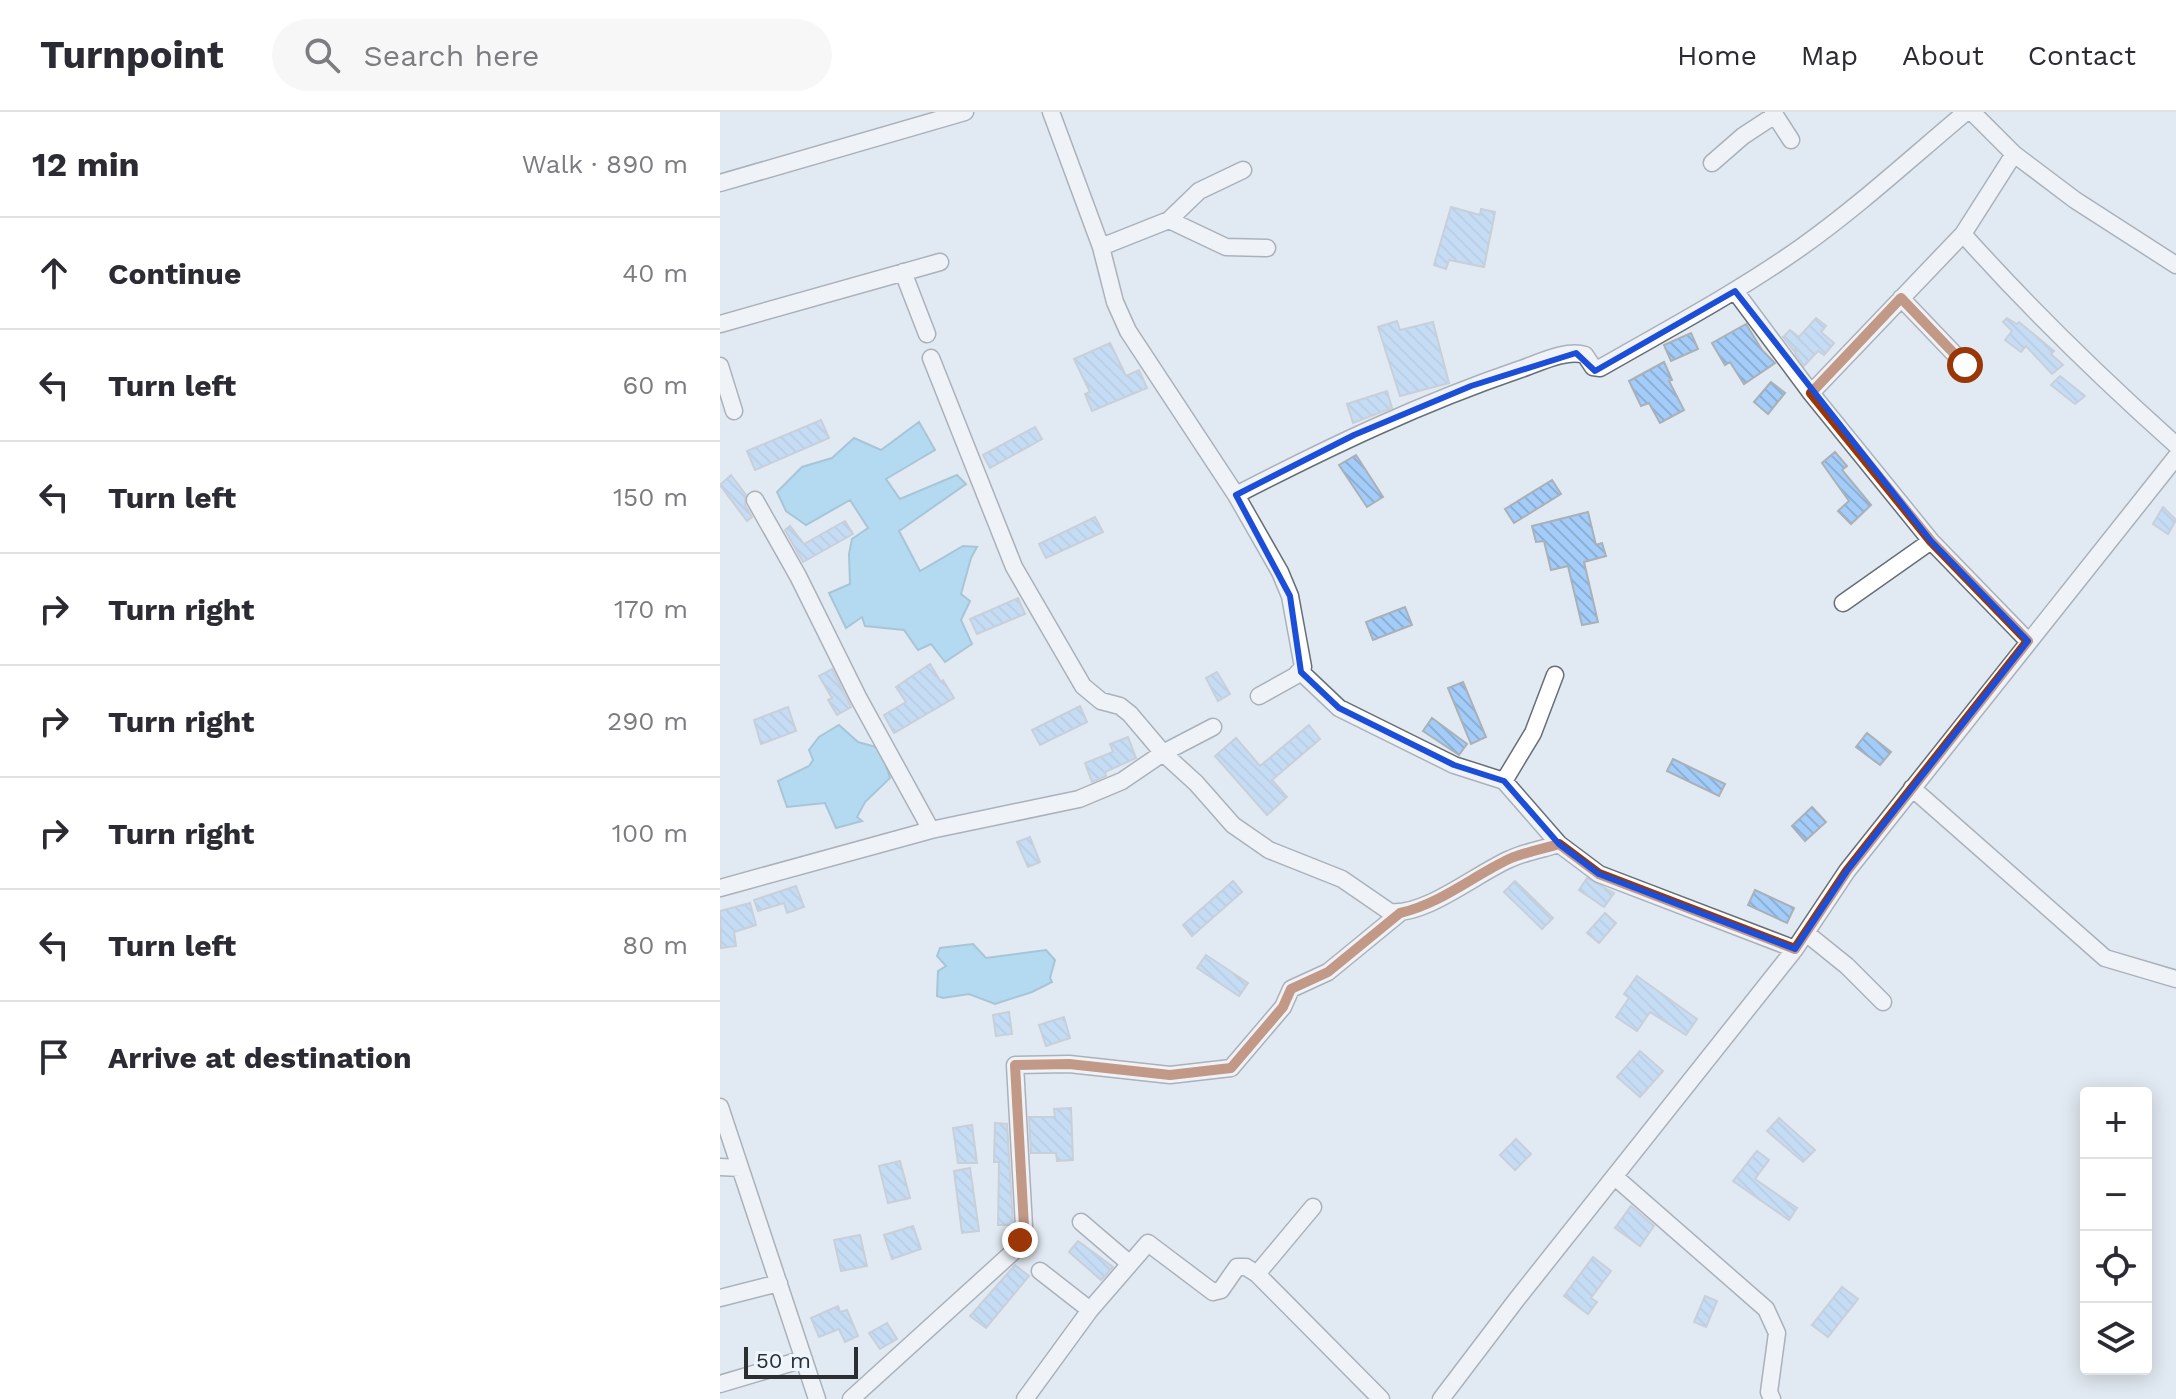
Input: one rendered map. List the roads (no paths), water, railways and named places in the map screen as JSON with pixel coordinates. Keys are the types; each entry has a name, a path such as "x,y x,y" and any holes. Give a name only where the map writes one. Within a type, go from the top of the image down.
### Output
{"street":[{"path":"720,183 965,112"},
{"path":"1051,112 1101,247 1115,302 1128,331 1236,495 1280,572 1290,596 1303,667 1301,672 1259,696"},
{"path":"1236,495 1354,435 1471,386 1576,353 1585,355 1593,367 1600,368 1735,291 1801,247 1969,112 2014,154 2075,200 2176,265"},
{"path":"1712,163 1774,113 1791,140"},
{"path":"1811,393 1963,234 2014,154"},
{"path":"1101,247 1169,220 1199,191 1243,170"},
{"path":"1169,220 1226,247 1267,248"},
{"path":"1963,234 2072,350 2176,445"},
{"path":"720,324 940,262"},
{"path":"903,272 927,334"},
{"path":"1735,291 1811,393 1931,541 2028,641"},
{"path":"1901,298 1965,365"},
{"path":"931,358 1014,567 1083,686 1101,701 1120,706 1130,714 1233,825 1269,850 1342,879 1390,912 1400,913 1454,890 1510,859 1559,844"},
{"path":"720,366 734,411"},
{"path":"1441,1399 1795,949 1847,871 2176,457"},
{"path":"755,500 931,830"},
{"path":"1843,603 1931,541"},
{"path":"1301,672 1339,708 1454,765 1504,781 1559,844 1599,874 1795,949"},
{"path":"1504,781 1533,733 1555,675"},
{"path":"720,888 931,830 1079,799 1122,781 1163,753 1213,727"},
{"path":"1912,788 2105,958 2176,979"},
{"path":"851,1399 1014,1251 1020,1240 1024,1227 1015,1065 1069,1064 1170,1075 1231,1068 1283,1007 1291,989 1328,972 1400,913"},
{"path":"1806,933 1847,966 1883,1002"},
{"path":"720,1107 817,1399"},
{"path":"720,1167 740,1168"},
{"path":"1615,1177 1766,1309 1777,1333 1767,1397"},
{"path":"1257,1274 1313,1207"},
{"path":"1081,1222 1129,1263"},
{"path":"1025,1399 1090,1310 1146,1244 1151,1243 1213,1292 1221,1290 1240,1266 1257,1274 1381,1399"},
{"path":"1040,1271 1090,1310"},
{"path":"720,1298 779,1283"},
{"path":"720,1384 804,1359"}],"water":[{"path":"919,422 935,450 886,479 900,499 957,475 966,484 899,531 920,571 963,546 977,547 961,594 970,601 961,620 972,644 945,662 931,644 918,650 904,630 865,626 862,617 846,628 829,593 850,584 852,539 868,528 850,500 806,525 786,511 777,492 802,467 832,458 854,438 881,450"},
{"path":"839,725 858,742 880,748 890,778 865,802 857,817 862,821 836,828 825,803 787,807 778,781 809,766 813,760 809,750 819,737"},
{"path":"973,944 986,958 1046,950 1055,960 1050,978 1052,982 995,1004 969,994 937,996 938,971 946,966 937,956 940,948"}]}
